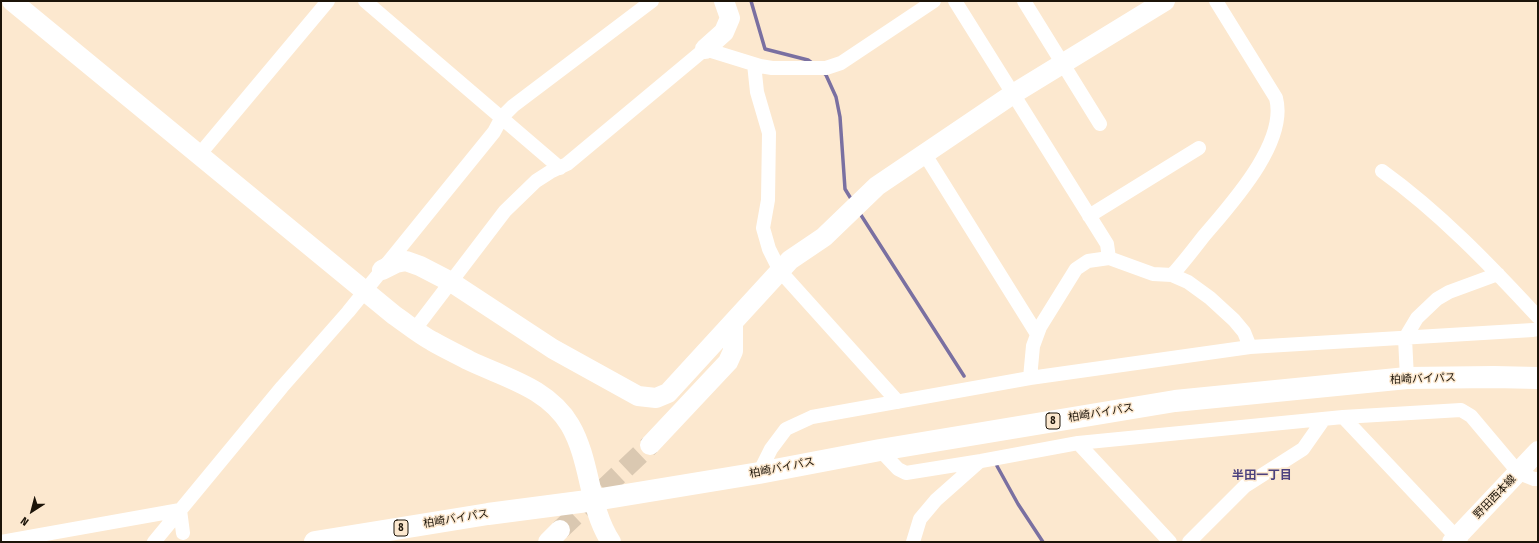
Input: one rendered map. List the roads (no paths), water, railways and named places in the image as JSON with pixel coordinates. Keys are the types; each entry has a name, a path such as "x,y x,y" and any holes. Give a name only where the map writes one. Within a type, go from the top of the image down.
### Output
{"highway":[{"name":"柏崎バイパス","path":"315,542 490,517 595,500 759,473 880,450 1175,401 1407,378 1538,378"},
{"name":"柏崎バイパス","path":"366,542 490,517"}],"street":[{"path":"12,1 394,315 431,341 523,384 547,399 570,425 583,454 601,523 611,542"},
{"path":"199,155 328,1"},
{"path":"365,1 560,168"},
{"path":"154,542 365,291 494,132 502,117 513,106 652,1"},
{"path":"415,329 505,211 536,181 573,160 724,32 730,18 724,1"},
{"path":"705,49 772,68 826,68 841,64 934,1"},
{"path":"954,1 1107,244 1109,258"},
{"path":"1024,1 1064,63 1100,124"},
{"path":"382,270 396,263 406,261 420,266 452,282 553,349 638,396 656,398 668,393 790,260 824,237 877,186 1013,94 1164,1"},
{"path":"1172,275 1253,177 1269,145 1277,119 1278,105 1276,98 1216,1"},
{"path":"754,64 757,92 769,133 768,200 763,228 769,249 780,271 898,402"},
{"path":"1089,216 1199,148"},
{"path":"924,153 1037,334"},
{"path":"1382,171 1435,215 1498,274 1538,317"},
{"path":"1030,378 1033,346 1040,326 1076,269 1088,262 1109,258 1153,274 1172,275 1188,282 1210,298 1234,320 1244,332 1250,347"},
{"path":"1407,378 1405,338 1417,318 1437,299 1449,292 1498,274"},
{"path":"650,444 728,362 733,351 732,323"},
{"path":"759,473 770,448 786,429 812,417 1030,378 1250,347 1538,329"},
{"path":"880,450 898,469 906,473 980,461 1078,442 1342,417 1461,410 1471,416 1518,473 1538,479"},
{"path":"1342,417 1457,540"},
{"path":"1189,542 1245,486 1303,449 1324,419"},
{"path":"1078,442 1170,542"},
{"name":"野田西本線","path":"1457,540 1538,451"},
{"path":"913,542 920,519 936,500 980,461"},
{"path":"180,510 183,533"},
{"path":"1,542 180,510"}],"waterway":[{"path":"751,1 765,49 808,60 812,63"},
{"path":"823,72 826,75 836,97 840,117 845,189 853,202"},
{"path":"859,212 964,376"},
{"path":"997,466 1018,504 1043,542"}],"tunnel":[{"path":"560,530 650,445"}],"district":[{"name":"半田一丁目","path":"1262,476"}]}
